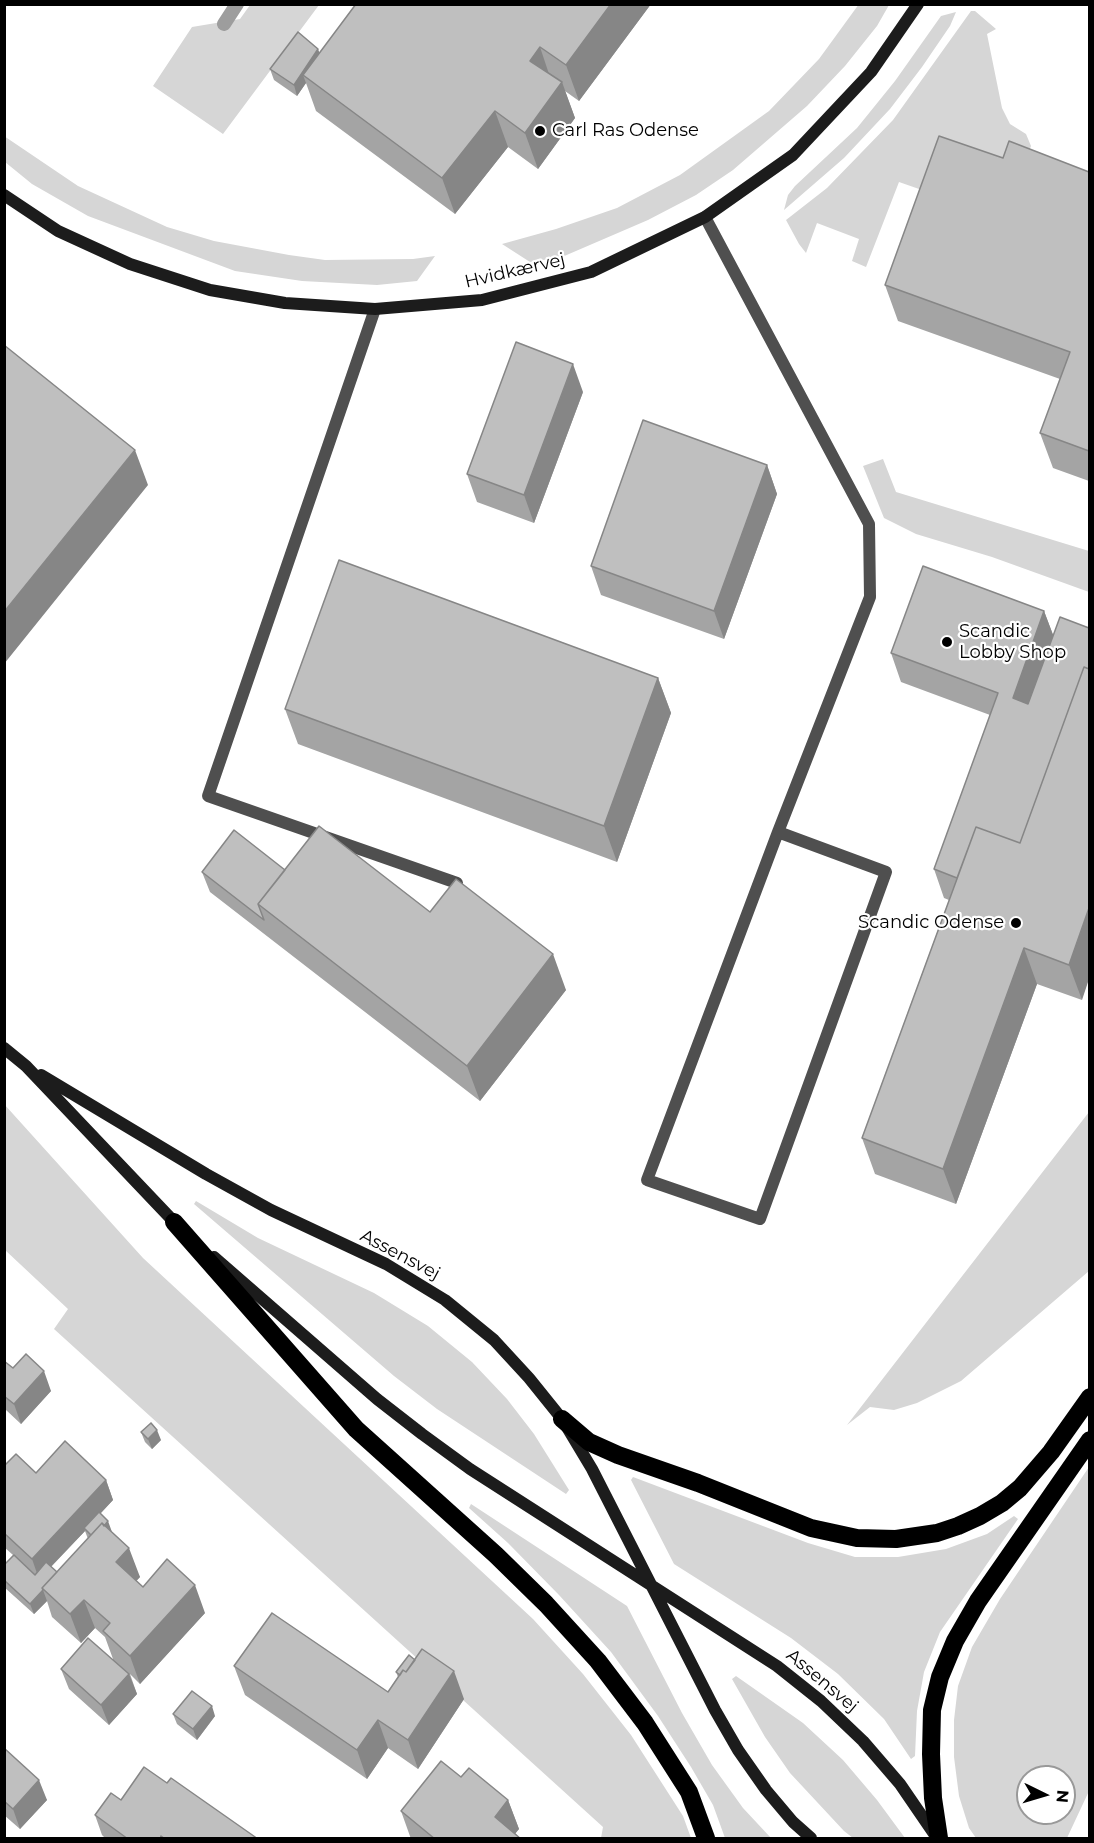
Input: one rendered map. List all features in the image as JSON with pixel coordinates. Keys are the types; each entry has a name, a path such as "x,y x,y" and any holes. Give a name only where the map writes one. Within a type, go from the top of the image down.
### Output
{"highway":[{"path":"174,1222 356,1430 496,1555 546,1604 598,1661 645,1724 689,1792 706,1839"},
{"path":"562,1419 589,1442 618,1455 698,1483 811,1528 857,1538 896,1539 937,1533 958,1527 1002,1503 1020,1488 1051,1452 1089,1397"},
{"path":"938,1839 931,1754 932,1710 940,1677 955,1641 978,1601 1089,1440"}],"main road":[{"name":"Hvidkærvej","path":"4,195 58,231 120,260 210,290 285,303 375,309 482,300 591,272 705,217 793,155 871,72 918,4"},
{"name":"Assensvej","path":"4,1048 26,1066 174,1222 377,1399 470,1469 777,1666 821,1701 863,1741 900,1784 938,1839"},
{"name":"Assensvej","path":"26,1066 234,1190 386,1264 444,1300 494,1340 562,1419 592,1469 714,1710 766,1790 811,1839"}],"lane":[{"path":"705,217 870,524 870,597 778,832 647,1180 760,1219 886,872 778,832"},
{"path":"375,309 208,796 457,883"}],"shaded area":[{"path":"859,4 889,5 877,26 845,66 807,106 733,170 696,195 648,220 562,257 530,262 502,244 556,229 617,208 680,175 769,111 819,59"},
{"path":"250,5 319,5 223,134 153,86 192,27 240,19"},
{"path":"971,11 975,11 996,29 987,34 1002,108 1010,124 1026,134 1031,146 1022,170 942,197 899,182 866,267 852,261 859,239 817,223 806,253 786,220 827,188 893,120"},
{"path":"956,12 950,26 890,109 844,158 784,210 788,195 795,186 857,128 895,81 941,16"},
{"path":"4,136 78,186 167,227 214,241 325,260 413,259 435,256 417,281 377,285 302,281 235,271 88,216 32,184 5,162"},
{"path":"883,459 896,492 1089,551 1089,592 992,557 916,534 884,518 863,466"},
{"path":"4,1104 143,1258 533,1619 583,1674 631,1735 683,1816 691,1838 601,1838 603,1827 54,1329 68,1309 5,1250"},
{"path":"1089,1112 1089,1271 961,1381 917,1403 894,1410 870,1407 847,1425"},
{"path":"196,1201 258,1238 374,1293 428,1326 472,1362 507,1399 534,1434 569,1490 566,1494 437,1409 394,1376 194,1204"},
{"path":"1089,1467 1089,1791 1076,1819 1076,1765 1016,1765 1016,1825 1073,1825 1067,1838 976,1838 969,1828 959,1796 954,1757 954,1720 958,1686 972,1647 1000,1599"},
{"path":"633,1477 808,1543 855,1557 898,1557 946,1549 987,1534 1014,1516 1018,1519 940,1632 924,1672 917,1711 915,1756 911,1759 884,1719 838,1674 791,1638 674,1564 631,1480"},
{"path":"471,1504 627,1606 682,1713 712,1765 743,1808 771,1838 725,1838 713,1805 691,1767 658,1716 611,1652 508,1543 469,1508"},
{"path":"736,1676 803,1723 843,1760 905,1838 853,1838 844,1831 790,1773 765,1737 732,1679"}],"building":[{"path":"356,4 611,4 566,65 540,47 530,61 562,82 525,133 495,111 442,178 303,75"},
{"path":"298,32 318,49 294,85 270,69"},
{"path":"939,136 1003,158 1009,141 1089,172 1089,451 1040,433 1070,352 885,285"},
{"path":"516,342 573,364 524,495 467,474"},
{"path":"4,345 135,450 4,612"},
{"path":"643,420 767,465 714,611 591,566"},
{"path":"339,560 658,678 604,826 285,709"},
{"path":"923,566 1044,611 1013,698 1028,704 1060,617 1089,628 1089,669 1084,667 1020,843 976,827 957,878 934,869 998,693 891,653"},
{"path":"1084,667 1089,669 1089,908 1069,965 1024,948 943,1169 862,1138 976,827 1020,843"},
{"path":"319,826 430,912 456,879 553,954 467,1066 258,904"},
{"path":"234,830 285,870 258,904 264,920 202,872"},
{"path":"26,1354 44,1371 14,1404 4,1396 4,1361 13,1368"},
{"path":"151,1423 157,1430 148,1439 141,1432"},
{"path":"65,1441 106,1480 32,1559 4,1533 4,1466 16,1454 36,1473"},
{"path":"99,1512 108,1521 104,1526 102,1523 91,1535 84,1528"},
{"path":"102,1523 129,1548 116,1562 143,1587 167,1559 195,1585 130,1656 103,1631 110,1623 84,1600 70,1614 42,1588"},
{"path":"14,1555 35,1575 46,1562 57,1572 30,1604 4,1580 4,1565"},
{"path":"272,1613 388,1692 403,1670 406,1672 422,1649 454,1671 408,1740 378,1720 357,1750 234,1666"},
{"path":"88,1638 129,1674 101,1705 61,1669"},
{"path":"409,1655 415,1660 406,1672 403,1670 400,1675 396,1672"},
{"path":"192,1691 212,1706 193,1729 173,1714"},
{"path":"4,1748 39,1780 13,1809 4,1801"},
{"path":"441,1761 461,1777 469,1768 508,1800 495,1817 521,1839 435,1839 401,1811"},
{"path":"144,1767 167,1783 171,1778 258,1839 165,1839 161,1836 160,1839 128,1839 95,1815 111,1793 121,1800"}],"waterway":[{"path":"224,24 237,4"}],"place":[{"name":"Carl Ras Odense","path":"540,131"},
{"name":"Scandic Lobby Shop","path":"947,642"},
{"name":"Scandic Odense","path":"1016,923"}]}
